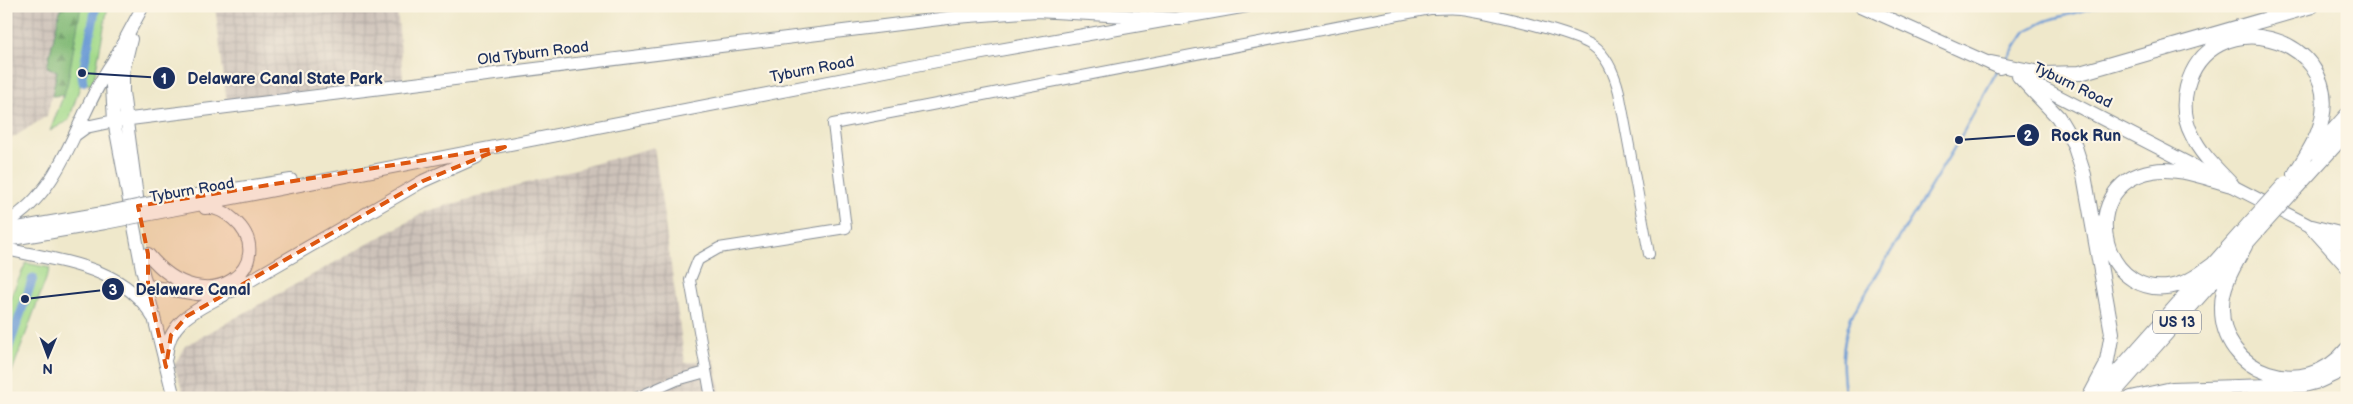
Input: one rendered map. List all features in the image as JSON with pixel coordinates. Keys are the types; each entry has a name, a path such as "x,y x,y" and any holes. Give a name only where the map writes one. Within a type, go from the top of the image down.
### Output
{"highway":[{"path":"1991,63 2020,73 2054,75 2089,72 2312,6"},
{"path":"2232,185 2196,144 2187,124 2185,103 2188,83 2202,60 2217,47 2242,37 2270,38 2288,45 2305,58 2319,81 2323,100 2322,121 2318,134 2292,182"},
{"path":"2020,73 2058,117 2074,144 2084,175 2112,334 2106,366 2089,398"},
{"name":"US 13","path":"2095,398 2215,263 2254,227 2347,115"},
{"name":"US 13","path":"2109,398 2245,246 2268,204 2325,156 2347,132"},
{"path":"2325,156 2347,142"},
{"path":"2215,263 2194,278 2178,285 2161,287 2138,282 2124,272 2110,254 2104,232 2105,215 2109,204 2118,190 2131,179 2147,172 2158,170 2176,171 2232,185"},
{"path":"2312,227 2347,236"},
{"path":"2312,227 2347,266"},
{"path":"2245,246 2228,280 2222,306 2226,333 2240,356 2263,371 2282,377 2296,377 2322,370 2334,363 2347,349"},
{"path":"2131,398 2172,389 2304,385 2319,381 2347,368"}],"main road":[{"path":"6,224 23,212 42,194 60,166 74,135 143,6"},
{"name":"Tyburn Road","path":"168,205 192,208 383,168 505,147 937,61 1247,6"},
{"path":"1861,6 1991,63"},
{"name":"Old Tyburn Road","path":"74,135 86,127 120,121 955,12 1042,9 1180,19"},
{"path":"137,20 123,72 120,121 142,270 148,286 174,398"},
{"path":"114,60 112,86 148,254 148,286"},
{"name":"Tyburn Road","path":"2020,73 2347,245"},
{"path":"166,367 168,344 179,322 187,316 423,181 505,147"},
{"name":"Tyburn Road","path":"6,240 256,184 383,168"},
{"path":"148,254 159,268 171,277 184,284 200,288 223,285 239,274 247,262 249,254 248,237 244,230 230,216 221,211 209,208 192,208"},
{"name":"Tyburn Road","path":"6,230 104,218"},
{"path":"6,249 108,276 129,290 149,311 156,324"},
{"path":"148,286 197,294 232,291"}],"street":[{"path":"1080,6 1085,12 1091,14"},
{"path":"711,398 690,280 698,260 719,248 846,228 833,124 1430,9 1459,9 1537,27 1578,40 1598,51 1612,72 1619,92 1650,254"},
{"path":"636,398 677,380 706,372"}],"highlighted area":[{"path":"505,147 423,181 187,316 171,335 166,367 148,286 148,254 138,206"}],"shaded area":[{"path":"6,6 61,6 47,67 57,71 47,116 6,142"},
{"path":"215,6 397,6 403,79 227,103"},
{"path":"654,147 685,363 714,359 721,398 185,398 174,366 185,346 427,211"}],"green space":[{"path":"61,6 84,6 70,95 52,96 57,71 47,67"},
{"path":"81,6 108,6 93,85 81,83 69,120 50,131 67,86"},
{"path":"26,263 50,268 6,388 6,307"}],"waterway":[{"path":"83,82 82,76 96,6"},
{"path":"2005,61 2026,31 2045,21 2099,6"},
{"path":"1846,398 1843,357 1845,338 1851,317 1959,140 1997,71"},
{"path":"6,355 33,278"}],"place":[{"name":"Delaware Canal State Park","path":"82,73"},
{"name":"Rock Run","path":"1959,140"},
{"name":"Delaware Canal","path":"25,299"}]}
